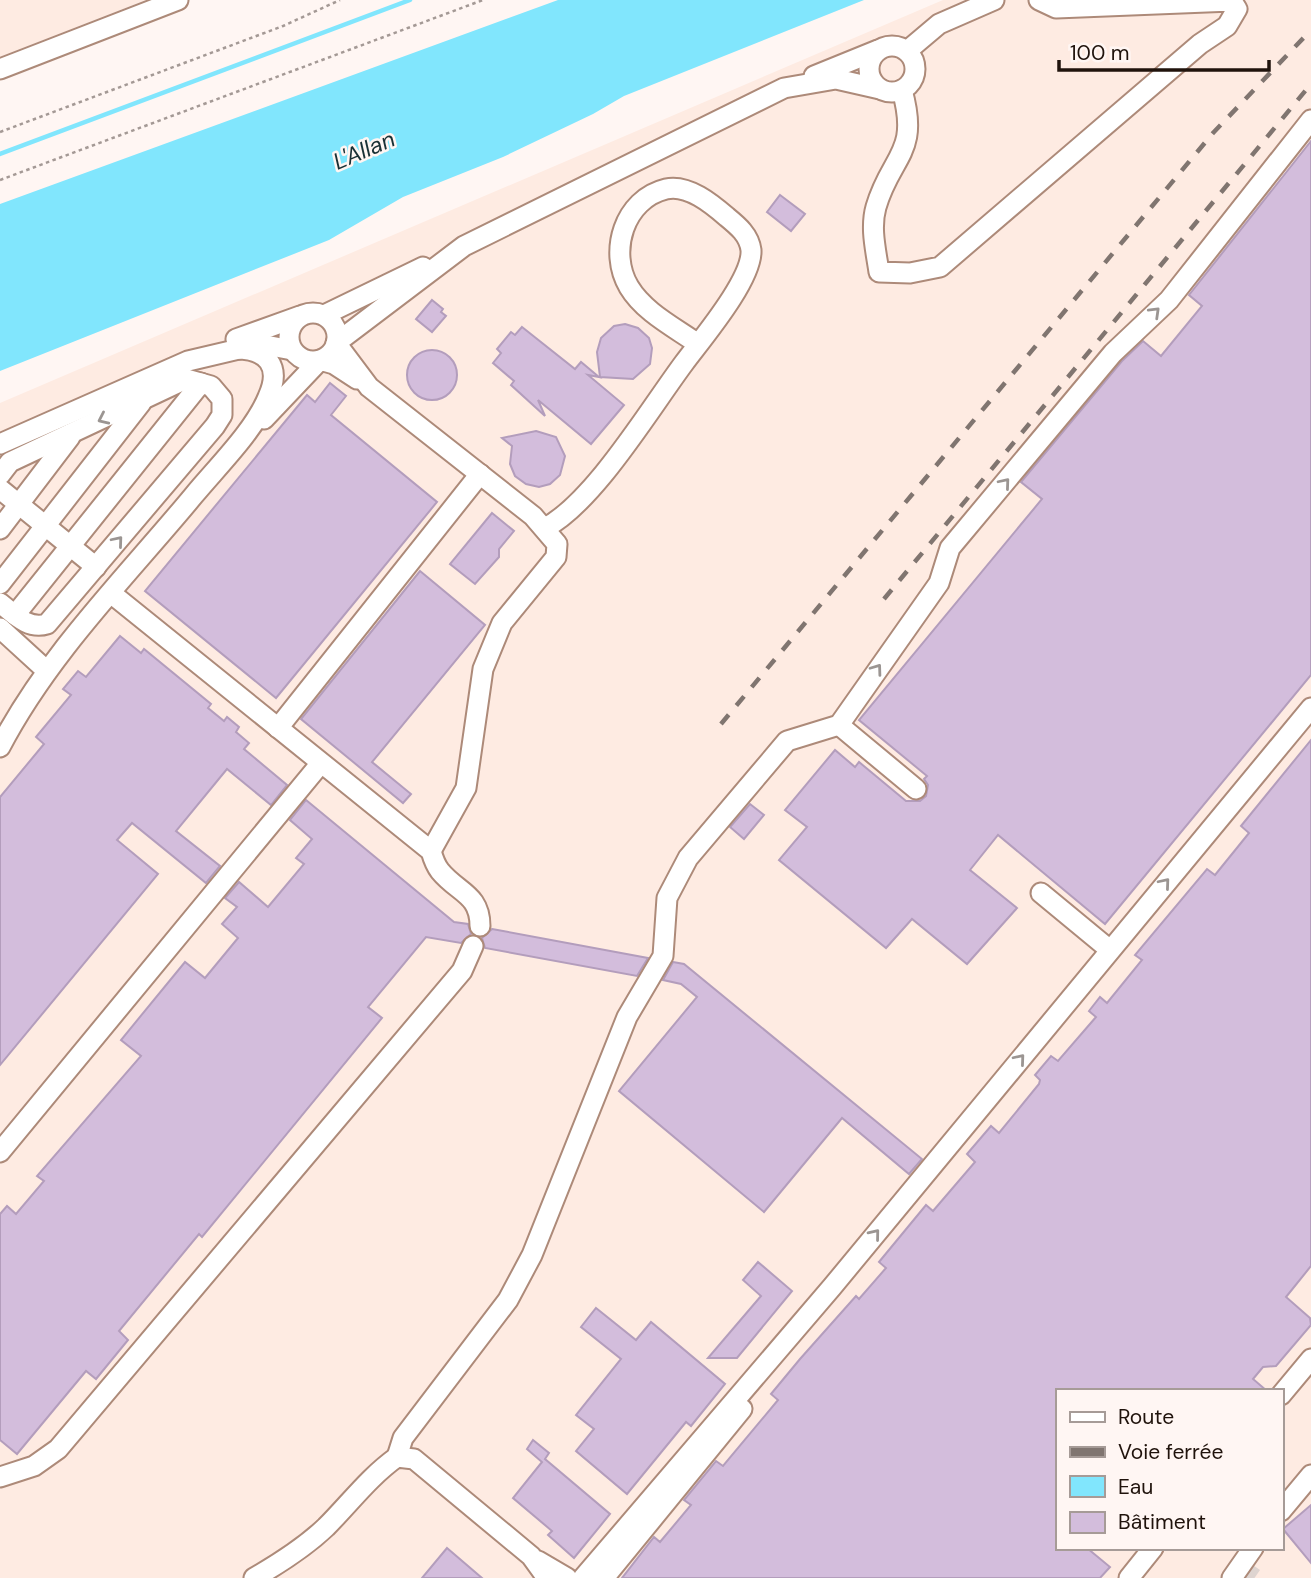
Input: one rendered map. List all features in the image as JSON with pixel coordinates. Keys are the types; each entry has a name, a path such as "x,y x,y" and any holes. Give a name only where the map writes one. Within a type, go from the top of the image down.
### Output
{"street":[{"path":"0,69 178,0"},
{"path":"907,51 939,24 994,0"},
{"path":"902,90 907,108 909,139 876,207 873,227 879,272 910,273 940,267 1200,44 1227,26 1243,4 1231,1 1056,8 1040,0"},
{"path":"324,315 784,88 892,46 907,51 915,64 909,85 902,90 887,92 850,80 836,79 784,88"},
{"path":"878,50 873,55 869,70 874,84 880,89"},
{"path":"254,1578 286,1560 326,1527 376,1472 397,1457 403,1438 508,1300 532,1255 627,1017 663,956 667,898 688,858 787,741 839,725 939,583 950,548 1113,353 1169,300 1311,120"},
{"path":"545,528 566,517 593,487 698,344 735,293 751,251 744,231 704,198 668,188 645,199 632,215 618,240 620,267 640,303 698,344"},
{"path":"237,443 327,356 336,343 464,246"},
{"path":"292,350 288,335 290,327 301,315"},
{"path":"369,387 336,343 335,327 324,315 301,315 189,372 144,399 5,469 0,444 189,372 236,349 272,344 292,350 305,359 334,364 369,387 545,528 557,544 556,557 502,623 483,669 467,788 431,851"},
{"path":"0,747 30,692 237,443 269,396 269,360 263,353 236,349"},
{"path":"5,615 70,546 189,372"},
{"path":"5,615 39,627 47,624 222,415 222,398 211,386 189,372"},
{"path":"0,584 144,399"},
{"path":"0,529 73,433"},
{"path":"278,728 480,474"},
{"path":"0,489 96,567"},
{"path":"112,594 431,851 438,869 473,900 480,911 480,926"},
{"path":"5,615 47,671"},
{"path":"583,1578 832,1287 1311,708"},
{"path":"839,725 916,789"},
{"path":"0,1152 321,763"},
{"path":"1041,893 1110,950"},
{"path":"0,1477 34,1466 58,1449 462,971 473,946"},
{"path":"604,1578 718,1442 832,1287"},
{"path":"1283,1393 1311,1359"},
{"path":"397,1457 414,1460 531,1556 567,1578"},
{"path":"1283,1509 1311,1475"},
{"path":"1129,1578 1151,1550"},
{"path":"1232,1578 1252,1550"},
{"path":"531,1556 547,1578"}],"path":[{"path":"0,132 283,26 340,0"},
{"path":"0,180 483,0"}],"shaded area":[{"path":"0,0 146,0 0,57"},
{"path":"943,0 1311,0 1311,1578 0,1578 0,403"}],"water":[{"name":"L'Allan","path":"558,0 864,0 624,96 593,114 503,157 403,197 329,240 0,371 0,204"}],"building":[{"path":"1311,141 1311,675 1105,924 998,835 970,870 1017,908 967,964 912,919 886,948 779,860 807,827 785,810 835,750 855,767 859,762 906,801 920,801 926,796 928,785 924,779 927,776 859,720 1042,499 1021,482 1122,361 1143,341 1161,356 1202,306 1189,295"},
{"path":"780,195 805,214 791,231 767,212"},
{"path":"432,300 443,309 441,312 446,316 432,332 416,319"},
{"path":"625,324 638,328 649,338 652,348 650,364 633,379 600,377 597,352 601,338 614,326"},
{"path":"522,327 575,369 581,362 599,377 588,375 624,405 591,444 538,400 545,416 511,385 514,381 493,363 501,353 497,349 511,332 515,335"},
{"path":"432,350 450,357 457,375 450,393 432,400 414,393 407,375 414,357"},
{"path":"330,383 346,396 331,415 437,502 276,698 145,591 307,395 315,402"},
{"path":"536,431 556,437 565,456 560,475 550,484 539,487 526,484 515,476 510,464 512,446 502,438"},
{"path":"492,513 514,531 499,549 499,557 475,584 450,564"},
{"path":"420,571 485,625 372,762 411,794 403,803 301,719"},
{"path":"120,636 141,653 144,649 211,704 208,708 224,721 227,717 239,727 236,732 249,743 244,749 287,785 271,805 227,769 176,831 220,866 206,883 132,823 117,840 158,874 0,1065 0,797 44,744 36,737 71,695 63,689 78,671 86,677"},
{"path":"1311,740 1311,1266 1286,1297 1310,1318 1311,1325 1276,1366 1263,1367 1253,1379 1265,1389 1056,1389 1056,1550 1089,1550 1110,1567 1100,1578 622,1578 654,1537 660,1542 691,1505 684,1500 716,1461 723,1466 778,1400 771,1394 800,1359 856,1296 859,1299 886,1268 879,1262 926,1205 933,1211 975,1162 967,1154 991,1126 999,1133 1039,1084 1040,1080 1035,1075 1051,1056 1058,1061 1096,1017 1089,1011 1100,997 1107,1003 1142,960 1135,955 1207,869 1215,875 1249,833 1241,826"},
{"path":"306,800 454,922 468,924 471,934 461,943 426,937 368,1007 382,1018 202,1237 199,1234 119,1331 128,1340 96,1379 86,1371 17,1454 0,1440 0,1214 7,1206 16,1214 44,1181 37,1176 141,1056 121,1040 185,962 205,978 238,938 222,924 237,907 225,898 239,882 268,907 304,864 296,858 312,839 290,820"},
{"path":"750,804 764,815 744,839 730,827"},
{"path":"492,929 648,958 637,976 485,948 482,938"},
{"path":"673,962 684,964 922,1159 909,1174 842,1118 764,1212 619,1091 697,997 681,984 663,980"},
{"path":"758,1262 792,1291 737,1358 708,1358 761,1296 743,1280"},
{"path":"596,1308 636,1340 651,1322 725,1384 691,1426 686,1422 627,1494 576,1451 594,1429 576,1415 621,1359 581,1327"},
{"path":"533,1440 549,1453 545,1459 610,1514 574,1558 548,1535 552,1531 513,1498 542,1462 527,1449"},
{"path":"1311,1505 1311,1563 1283,1529"},
{"path":"447,1548 482,1578 422,1578"}],"waterway":[{"path":"0,154 410,0"}],"tunnel":[{"path":"1239,1567 1255,1578"}],"railway":[{"path":"721,724 1213,133 1311,30"},
{"path":"884,599 1311,84"}]}
